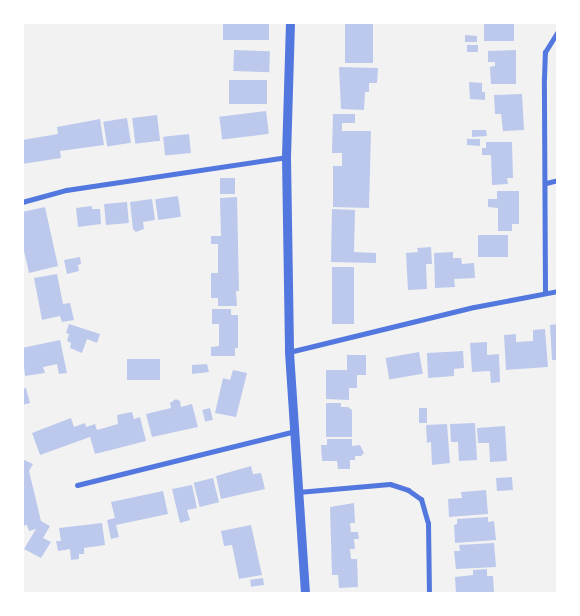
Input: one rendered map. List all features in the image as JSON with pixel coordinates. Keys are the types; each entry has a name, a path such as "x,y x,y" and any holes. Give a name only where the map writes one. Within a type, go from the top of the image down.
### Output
{"street":[{"path":"290,22 286,157 289,352 305,594"},
{"path":"545,293 546,52 558,31"},
{"path":"22,202 66,190 286,157"},
{"path":"546,183 558,180"},
{"path":"289,352 558,291"},
{"path":"78,485 295,432"},
{"path":"297,492 390,484 408,490 421,499 428,523 429,594"}],"building":[{"path":"223,22 269,22 269,40 223,40"},
{"path":"345,22 373,22 373,63 345,63"},
{"path":"484,22 514,22 514,41 484,41"},
{"path":"465,35 477,36 477,42 465,42"},
{"path":"467,45 478,45 478,52 467,52"},
{"path":"234,50 270,51 269,72 233,71"},
{"path":"516,50 516,84 491,84 490,67 495,66 495,62 488,62 488,51"},
{"path":"339,67 378,68 377,83 369,83 369,92 365,92 364,110 341,109"},
{"path":"229,80 267,80 267,104 229,104"},
{"path":"469,82 482,83 482,92 485,92 485,100 470,99"},
{"path":"522,94 524,130 503,131 501,114 495,114 494,95"},
{"path":"266,111 269,134 222,140 219,117"},
{"path":"333,114 355,114 355,123 342,123 342,131 371,131 369,208 333,207 333,166 342,166 342,153 332,153"},
{"path":"157,115 160,141 135,144 132,118"},
{"path":"127,118 131,143 107,146 103,122"},
{"path":"100,119 104,145 60,151 61,158 22,164 22,140 58,134 57,127"},
{"path":"472,130 486,130 487,136 472,137"},
{"path":"189,134 191,153 165,156 163,137"},
{"path":"467,139 480,139 480,146 467,145"},
{"path":"486,142 512,142 513,178 507,178 508,184 492,185 491,155 482,155 482,148 486,148"},
{"path":"220,178 235,178 235,194 220,194"},
{"path":"497,191 519,191 519,224 512,224 512,231 498,231 498,208 488,207 488,199 497,199"},
{"path":"178,196 181,217 158,220 155,199"},
{"path":"237,197 239,291 236,291 237,306 218,306 218,298 211,298 211,273 218,273 218,244 211,244 211,236 221,236 220,198"},
{"path":"152,199 155,220 143,222 144,229 136,232 133,229 130,202"},
{"path":"127,202 129,223 106,225 104,204"},
{"path":"92,206 92,209 100,209 101,224 78,227 76,208"},
{"path":"45,207 58,266 29,273 22,242 22,212"},
{"path":"332,209 355,210 354,252 376,253 376,263 331,262"},
{"path":"478,235 508,235 508,257 478,257"},
{"path":"431,247 432,264 426,264 427,289 408,290 406,253 418,252 417,248"},
{"path":"453,252 453,258 461,258 462,264 474,263 475,278 454,279 455,287 435,288 434,253"},
{"path":"80,257 79,271 67,274 64,260"},
{"path":"332,267 354,267 354,324 332,324"},
{"path":"57,274 63,304 70,303 74,320 62,322 60,316 42,320 34,278"},
{"path":"212,309 231,309 231,315 238,315 238,348 235,348 235,356 211,356 211,347 219,346 219,324 212,324"},
{"path":"69,324 100,334 97,343 87,339 82,353 70,348 71,343 67,341 69,334 66,333"},
{"path":"558,324 558,360 552,360 550,325"},
{"path":"545,329 548,367 506,370 504,335 516,334 516,342 533,341 533,330"},
{"path":"60,340 67,373 59,374 57,364 43,367 45,373 25,376 22,348"},
{"path":"487,342 487,355 499,354 500,382 491,383 490,371 472,372 470,343"},
{"path":"463,351 464,368 454,369 454,376 428,378 427,353"},
{"path":"419,352 423,374 389,380 386,358"},
{"path":"347,355 366,355 366,375 357,375 357,388 349,388 349,400 326,399 326,370 347,370"},
{"path":"127,359 160,359 160,380 127,380"},
{"path":"207,364 209,372 192,374 192,365"},
{"path":"233,370 247,373 236,417 215,413 223,378 230,380"},
{"path":"26,388 30,403 22,405 22,389"},
{"path":"176,399 180,401 181,407 192,404 198,427 152,437 146,414 171,408 170,403"},
{"path":"326,403 341,403 341,407 348,407 352,410 352,437 326,437"},
{"path":"210,408 213,420 205,422 202,410"},
{"path":"419,408 427,408 427,423 419,423"},
{"path":"132,412 134,419 140,417 146,441 95,454 90,437 40,455 32,433 71,418 74,427 85,423 86,427 95,424 97,430 118,424 117,415"},
{"path":"475,423 477,460 459,461 458,442 451,442 450,424"},
{"path":"447,424 450,463 432,465 431,442 427,443 426,425"},
{"path":"505,426 507,461 490,462 489,443 478,443 477,428"},
{"path":"327,439 352,439 352,446 360,445 364,453 361,456 355,456 355,460 350,460 350,469 338,469 337,461 322,461 321,445 327,445"},
{"path":"22,459 33,464 29,471 41,521 50,526 43,538 51,542 41,558 24,549 36,529 29,531 27,525 22,526"},
{"path":"251,466 253,474 261,473 265,489 221,499 216,476"},
{"path":"512,477 513,490 497,491 496,478"},
{"path":"213,478 219,502 200,507 194,483"},
{"path":"192,485 197,508 187,510 190,520 180,523 172,489"},
{"path":"486,490 488,514 449,517 448,499 462,498 461,492"},
{"path":"163,491 168,514 116,525 119,537 111,539 107,520 115,518 111,502"},
{"path":"354,503 355,523 350,523 351,532 358,532 359,539 354,539 355,549 350,549 351,559 357,559 358,587 339,588 338,575 332,575 330,507"},
{"path":"488,517 488,522 494,521 496,540 455,543 454,525 457,524 457,519"},
{"path":"102,523 105,545 84,548 84,554 79,554 79,559 71,560 70,549 58,551 56,541 61,541 59,528"},
{"path":"251,525 262,575 239,579 232,545 224,546 221,531"},
{"path":"494,543 496,567 456,569 454,551 460,551 459,545"},
{"path":"487,569 487,576 493,576 494,592 456,594 455,577 473,575 473,570"},
{"path":"263,578 264,585 251,587 250,580"}]}
